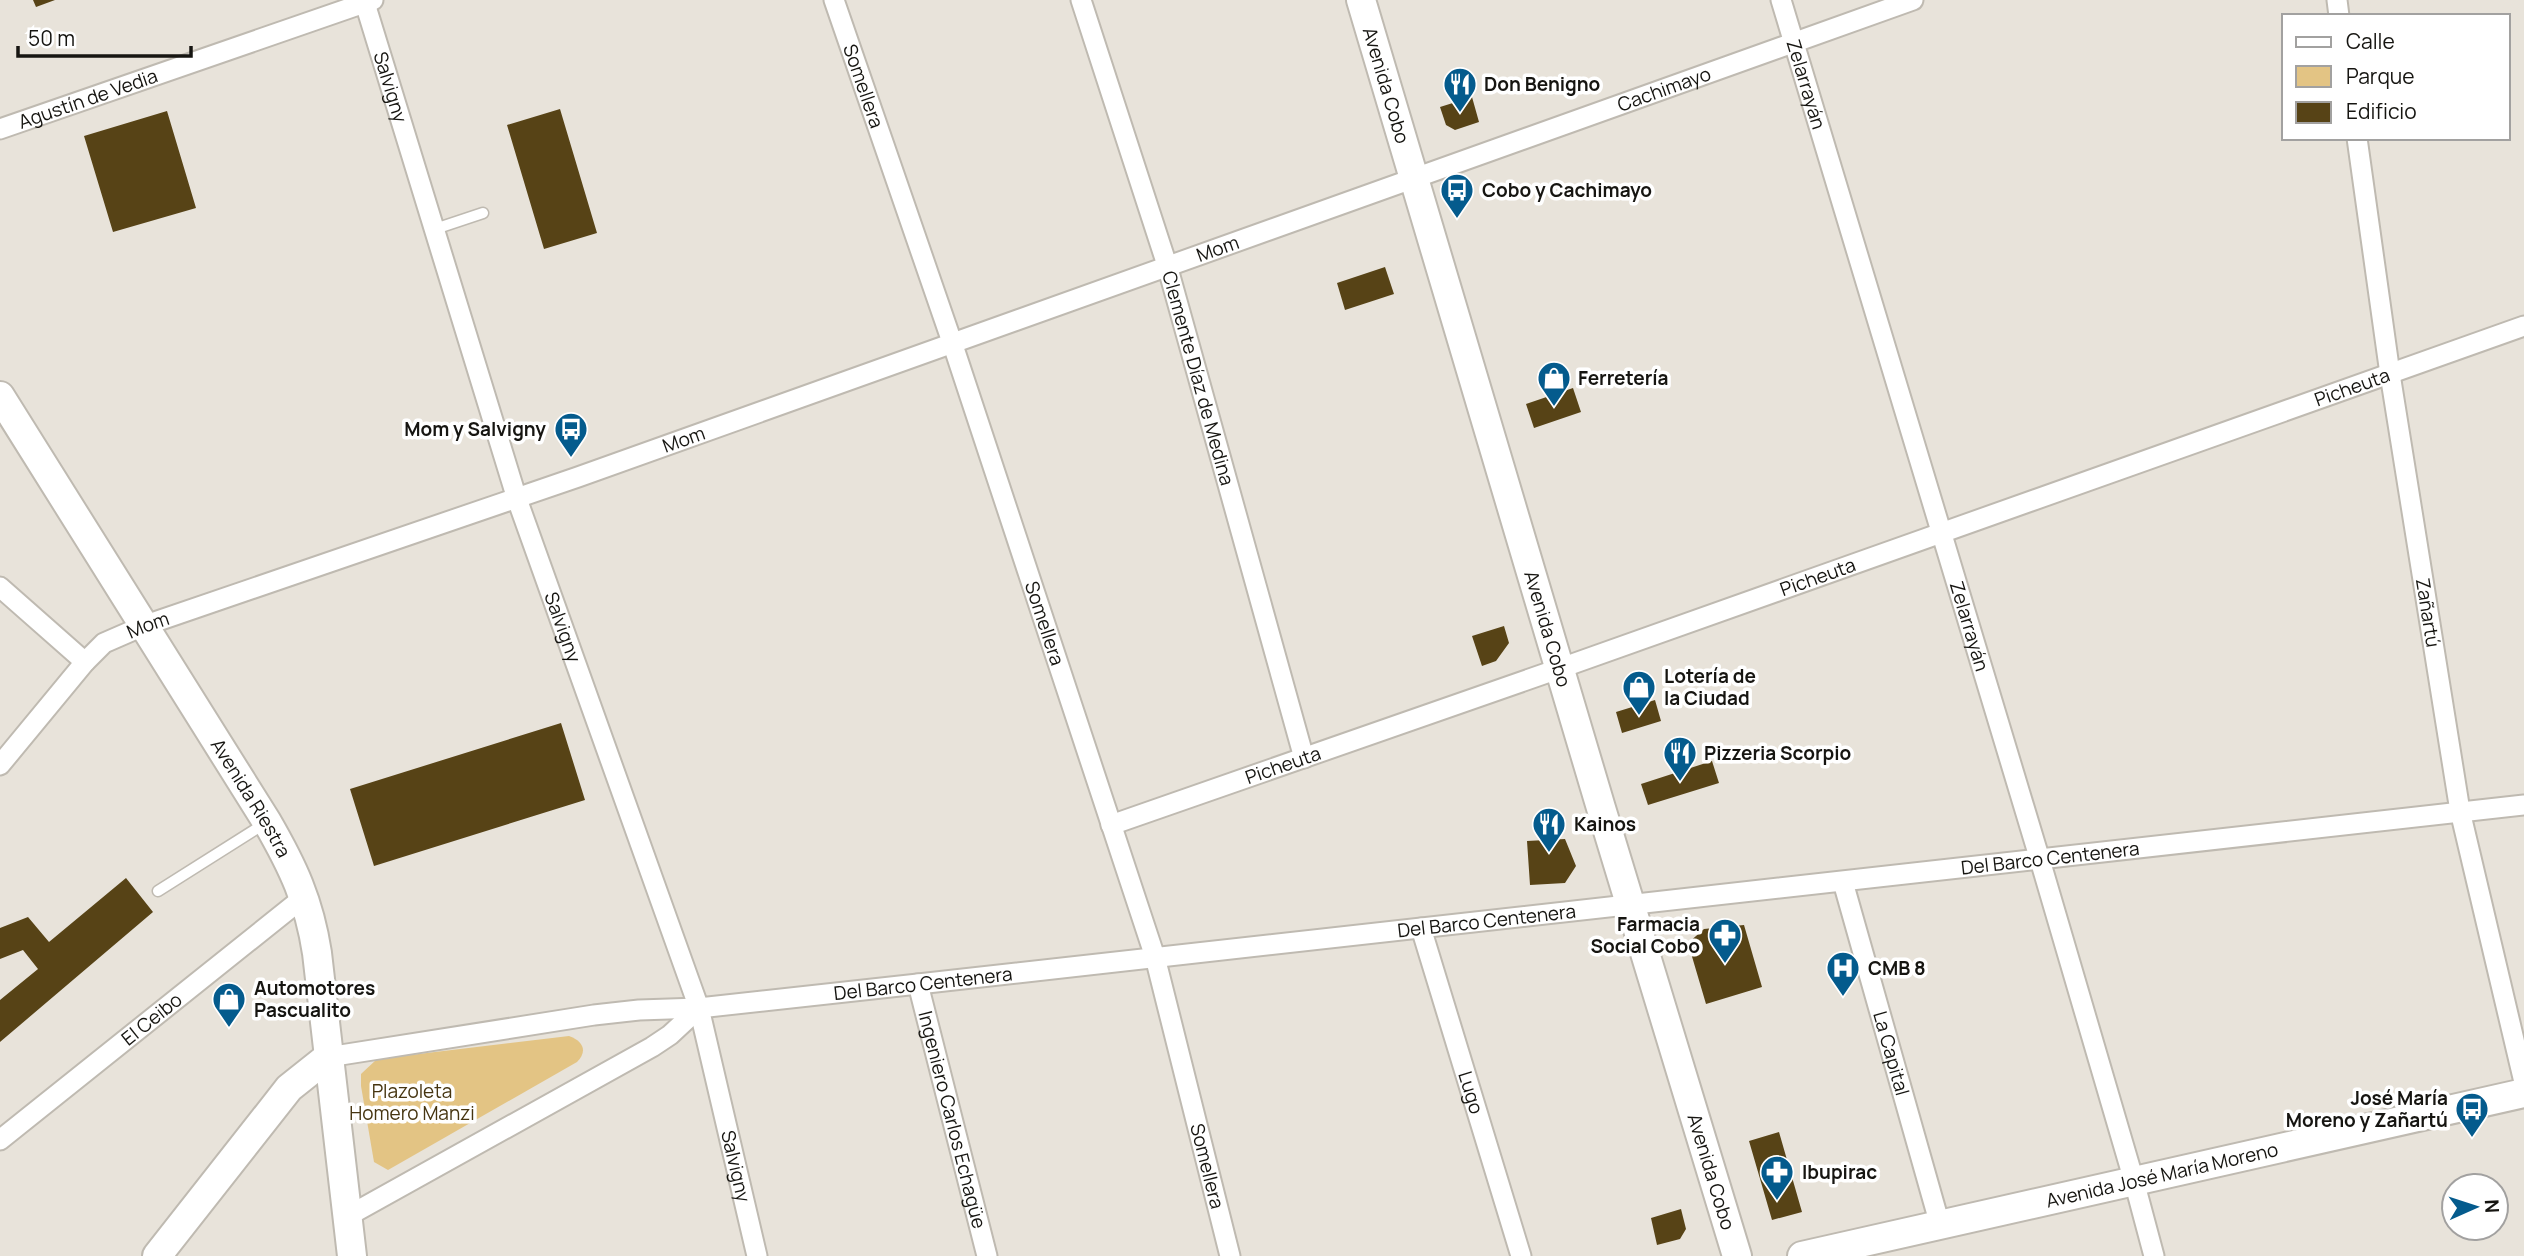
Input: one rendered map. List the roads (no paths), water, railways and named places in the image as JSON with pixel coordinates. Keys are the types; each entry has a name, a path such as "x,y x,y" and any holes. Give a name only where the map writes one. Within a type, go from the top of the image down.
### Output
{"main road":[{"name":"Avenida Cobo","path":"1361,0 1737,1256"},
{"name":"Avenida Riestra","path":"0,396 267,822 293,868 312,923 352,1256"},
{"path":"157,1256 289,1088 328,1056"},
{"name":"Avenida José María Moreno","path":"1802,1256 2524,1093"}],"street":[{"name":"Somellera","path":"834,0 953,342 1155,957 1230,1256"},
{"name":"Clemente Díaz de Medina","path":"1081,0 1167,265 1304,758"},
{"name":"Zelarrayán","path":"1781,0 2040,860 2154,1256"},
{"name":"Cachimayo","path":"1414,177 1913,0"},
{"name":"Agustín de Vedia","path":"0,129 368,1"},
{"name":"Salvigny","path":"368,1 517,499 699,1008 757,1256"},
{"name":"Zañartú","path":"2357,140 2390,374 2460,811 2524,1082"},
{"name":"Mom","path":"0,765 85,662 104,643 143,626 517,499 1414,177"},
{"name":"Picheuta","path":"1111,825 2524,326"},
{"path":"0,587 85,662"},
{"name":"Del Barco Centenera","path":"328,1056 594,1015 699,1008 918,985 2524,805"},
{"name":"La Capital","path":"1843,881 1940,1225"},
{"name":"El Ceibo","path":"0,1140 304,897"},
{"name":"Lugo","path":"1420,928 1521,1256"},
{"name":"Ingeniero Carlos Echagüe","path":"918,985 987,1256"},
{"path":"348,1216 652,1046 670,1035 699,1008"}],"lane":[{"path":"435,229 483,213"},
{"path":"158,891 267,822"}],"place":[{"name":"Don Benigno","path":"1460,114"},
{"name":"Cobo y Cachimayo","path":"1457,220"},
{"name":"Ferretería","path":"1554,408"},
{"name":"Mom y Salvigny","path":"571,459"},
{"name":"Lotería de la Ciudad","path":"1639,717"},
{"name":"Pizzeria Scorpio","path":"1680,783"},
{"name":"Kainos","path":"1549,854"},
{"name":"Farmacia Social Cobo","path":"1725,965"},
{"name":"CMB 8","path":"1843,998"},
{"name":"Automotores Pascualito","path":"229,1029"},
{"name":"José María Moreno y Zañartú","path":"2472,1139"},
{"name":"Ibupirac","path":"1777,1202"}],"park label":[{"name":"Plazoleta Homero Manzi","path":"412,1102"}]}
